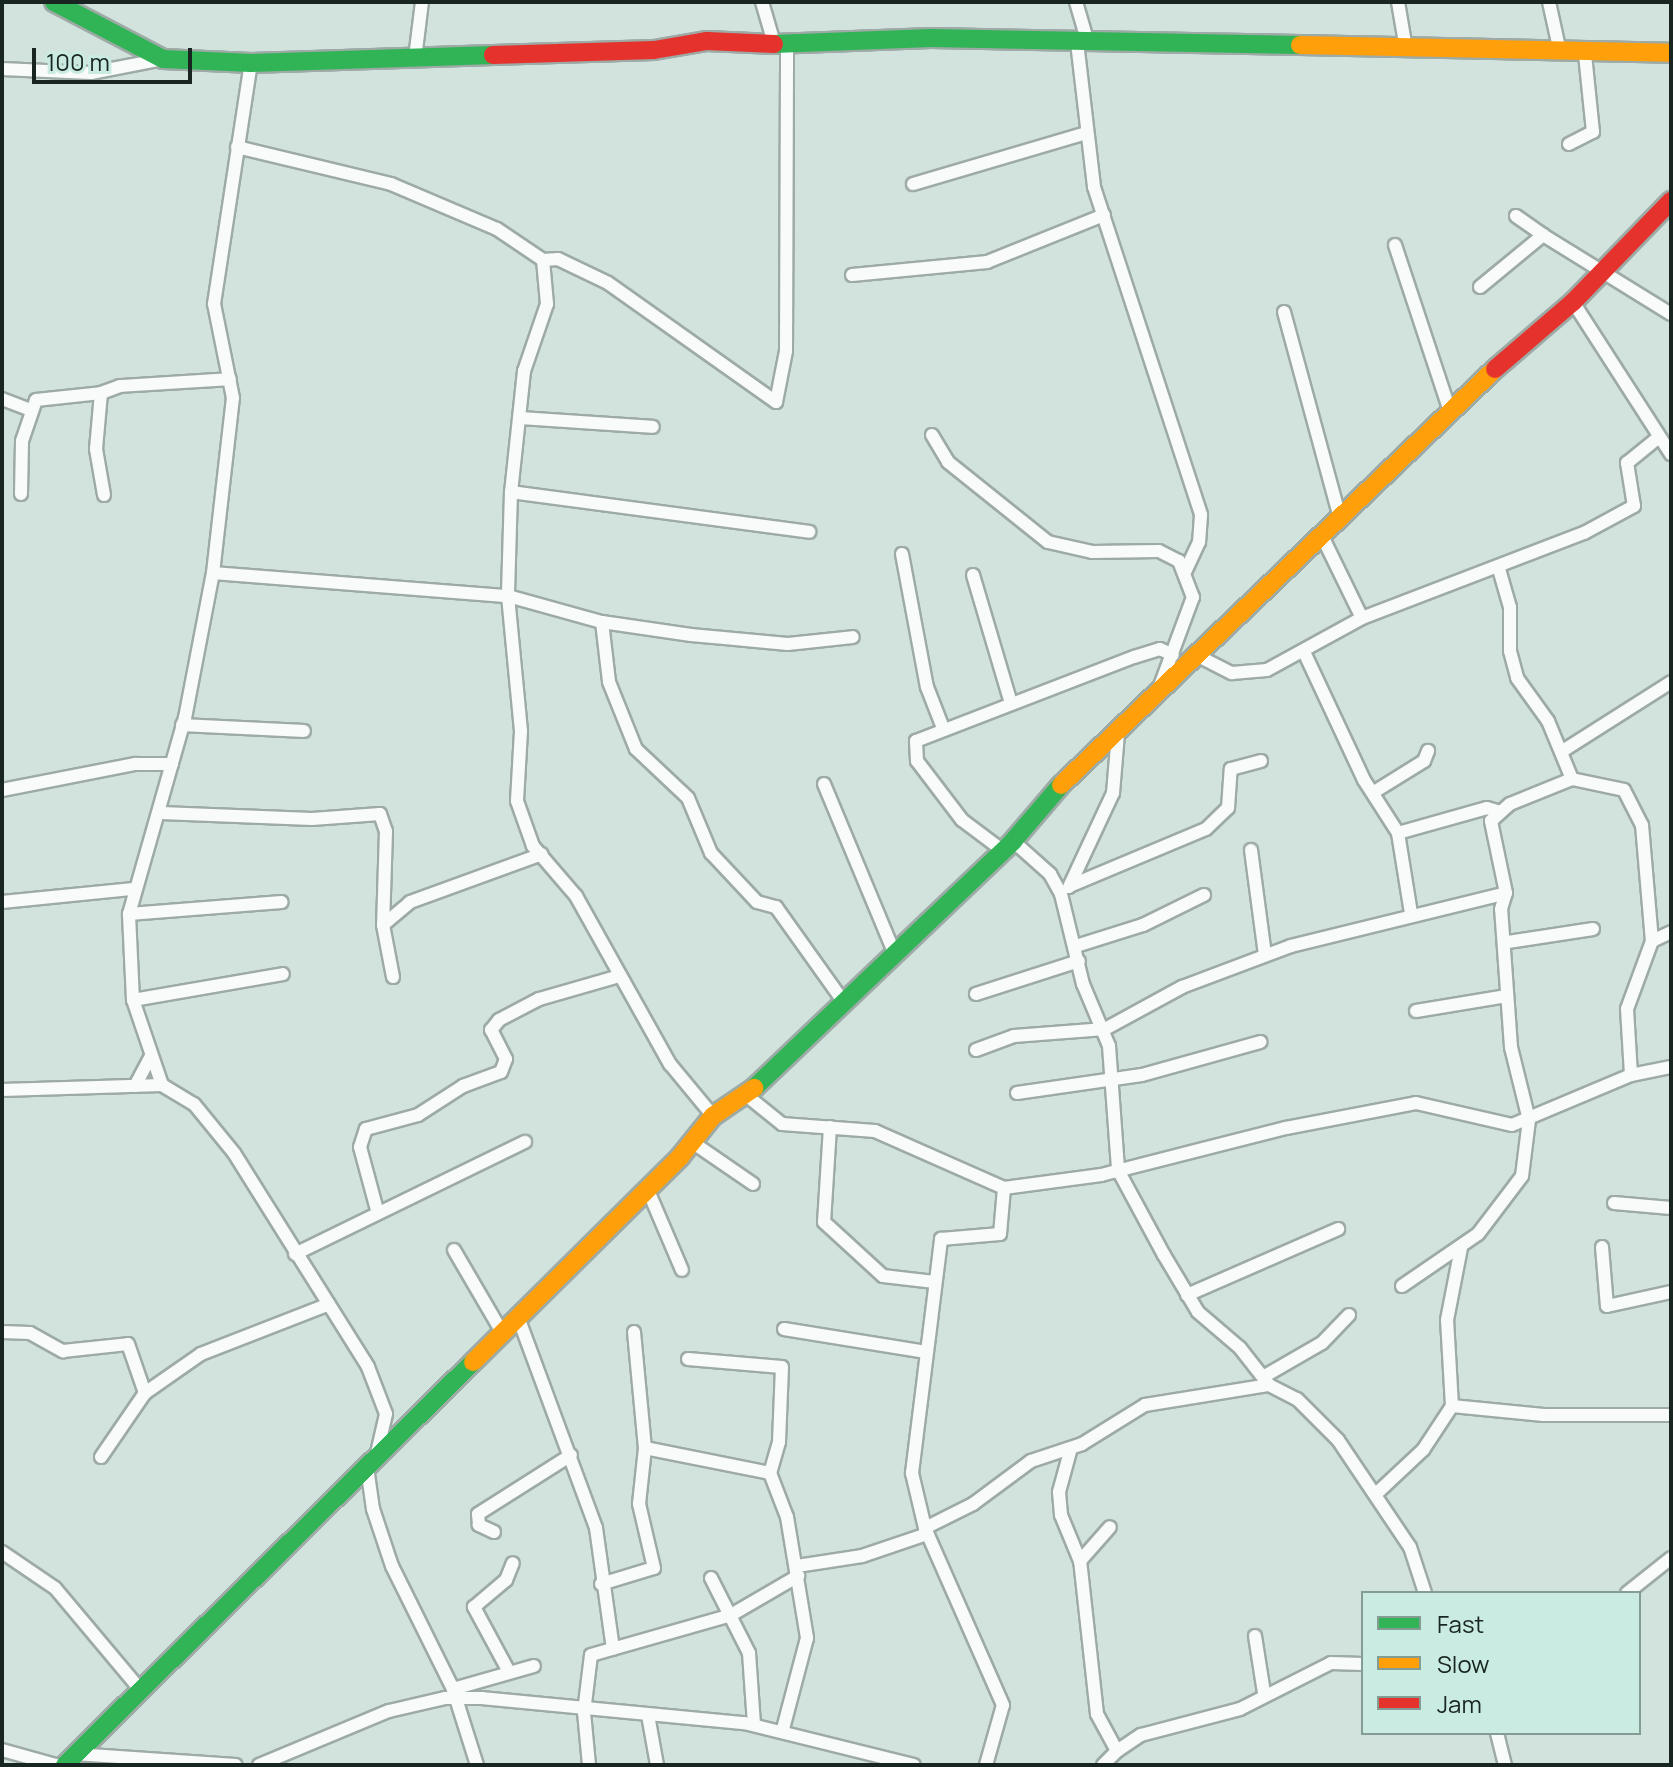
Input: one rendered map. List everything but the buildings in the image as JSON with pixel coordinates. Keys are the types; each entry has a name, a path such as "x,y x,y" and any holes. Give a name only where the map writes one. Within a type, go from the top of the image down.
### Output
{"street":[{"path":"54,2 163,59"},
{"path":"415,58 422,2"},
{"path":"237,147 391,184 497,229 543,260 558,259 608,283 776,402 787,337 781,44 762,2"},
{"path":"1076,2 1082,43 1086,133 1104,215 1201,515 1199,542 1186,570 1193,597 1156,698"},
{"path":"1398,2 1405,43"},
{"path":"1549,2 1560,52"},
{"path":"2,69 91,73 163,59 251,63 654,50 707,41 781,44 931,38 1082,43 1405,43 1585,54 1671,53"},
{"path":"1569,144 1593,132 1585,54"},
{"path":"162,1085 133,1000 129,914 133,889 161,813 182,725 213,573 233,435 230,379 214,304 251,63"},
{"path":"913,184 1086,133"},
{"path":"70,1760 139,1688 647,1188 713,1116 746,1095 841,998 1007,845 1047,798 1200,657 1449,408 1573,302 1671,201"},
{"path":"852,275 987,262 1104,215"},
{"path":"1516,216 1671,314"},
{"path":"1480,287 1543,235"},
{"path":"1395,245 1449,408"},
{"path":"543,260 547,304 524,371 511,492 508,596 521,731 517,801 526,832 576,896 670,1064 713,1116"},
{"path":"1573,302 1671,454"},
{"path":"1284,312 1339,515"},
{"path":"21,494 30,410 36,400 101,393 120,386 230,379"},
{"path":"101,393 96,449 104,495"},
{"path":"2,399 30,410"},
{"path":"519,418 653,427"},
{"path":"932,435 948,462 1048,542 1092,552 1159,551 1186,570"},
{"path":"1200,657 1216,669 1248,674 1305,654 1362,618 1448,581 1499,569 1634,506 1627,463 1659,437"},
{"path":"511,492 809,532"},
{"path":"1321,534 1362,618"},
{"path":"902,554 927,687 943,728"},
{"path":"1499,569 1510,607 1517,678 1564,750 1572,779"},
{"path":"213,573 508,596 602,622 788,644 853,637"},
{"path":"973,575 1011,703"},
{"path":"602,622 609,682 636,749 688,798 711,853 757,902 776,907 841,998"},
{"path":"1173,655 1151,651 943,728 916,741 912,752 962,820 1050,874 1061,894 1079,961 1105,1029 1118,1170 1187,1295 1266,1381 1297,1399 1377,1493 1422,1571 1425,1591"},
{"path":"1305,654 1398,833 1411,913"},
{"path":"1564,750 1671,682"},
{"path":"182,725 304,731"},
{"path":"1072,885 1113,793 1118,734"},
{"path":"1374,792 1424,761 1428,751"},
{"path":"1061,894 1072,885 1206,829 1228,808 1231,769 1261,761"},
{"path":"2,790 135,764 172,764"},
{"path":"1402,1286 1461,1248 1514,1194 1529,1120 1511,1047 1507,996 1508,942 1501,909 1506,893 1491,821 1500,812 1572,779 1624,790 1635,809 1647,858 1652,941 1627,1009 1631,1075"},
{"path":"824,784 894,952"},
{"path":"1398,833 1487,808 1500,812"},
{"path":"161,813 312,819 380,814 386,831 383,925 393,977"},
{"path":"1251,850 1265,955"},
{"path":"383,925 410,902 542,854"},
{"path":"2,902 133,889"},
{"path":"976,1050 1014,1036 1105,1029 1182,987 1265,955 1411,913 1506,893"},
{"path":"1076,946 1143,925 1204,895"},
{"path":"129,914 282,902"},
{"path":"1508,942 1593,929"},
{"path":"1652,941 1671,932"},
{"path":"976,994 1079,961"},
{"path":"133,1000 283,974"},
{"path":"377,1210 360,1147 366,1129 418,1115 463,1086 501,1072 506,1059 491,1030 499,1020 539,999 619,976"},
{"path":"1416,1011 1507,996"},
{"path":"1017,1093 1111,1081 1260,1042"},
{"path":"135,1086 151,1056"},
{"path":"746,1095 782,1124 875,1131 1004,1188 1118,1170 1416,1103 1487,1123 1529,1120 1631,1075 1671,1067"},
{"path":"2,1090 162,1085 194,1104 234,1153 368,1367 386,1414 372,1462 373,1509 392,1566 455,1695 477,1765"},
{"path":"830,1127 824,1222 883,1276 935,1282"},
{"path":"295,1254 377,1210 525,1142"},
{"path":"692,1142 753,1184"},
{"path":"647,1188 682,1270"},
{"path":"986,1765 1003,1705 926,1531 912,1473 941,1239 1000,1234 1004,1188"},
{"path":"1614,1203 1671,1208"},
{"path":"1187,1295 1338,1229"},
{"path":"1602,1247 1607,1306 1671,1292"},
{"path":"1377,1493 1423,1450 1452,1406 1447,1320 1461,1248"},
{"path":"454,1250 502,1332"},
{"path":"101,1457 145,1393 201,1354 329,1304"},
{"path":"589,1765 584,1712 591,1655 731,1615 797,1571 862,1556 926,1531 973,1504 1031,1461 1071,1448 1145,1405 1266,1381 1322,1343 1349,1315"},
{"path":"518,1317 596,1528 601,1584 613,1649"},
{"path":"784,1329 926,1352"},
{"path":"2,1332 30,1333 63,1351 128,1344 145,1393"},
{"path":"601,1584 654,1568 639,1504 645,1448 634,1332"},
{"path":"688,1359 782,1367 779,1442 770,1473 797,1571 807,1638 783,1729"},
{"path":"1452,1406 1544,1415 1671,1415"},
{"path":"645,1448 770,1473"},
{"path":"1071,1448 1059,1492 1061,1515 1080,1561 1097,1714 1117,1751"},
{"path":"494,1532 479,1525 478,1514 571,1455"},
{"path":"1080,1561 1110,1527"},
{"path":"2,1552 55,1588 139,1688"},
{"path":"1631,1591 1671,1558"},
{"path":"508,1670 474,1607 506,1580 513,1563"},
{"path":"711,1578 731,1615 754,1672 754,1724"},
{"path":"1255,1636 1264,1693"},
{"path":"1103,1765 1141,1735 1240,1709 1264,1693 1331,1663 1361,1664"},
{"path":"455,1695 508,1670 534,1666"},
{"path":"259,1765 354,1722 455,1695 536,1699 584,1712 754,1724 914,1765"},
{"path":"648,1715 657,1765"},
{"path":"1498,1735 1505,1765"},
{"path":"2,1750 56,1765"},
{"path":"70,1760 236,1765"}],"traffic: fast":[{"path":"54,2 163,59 251,63 493,55"},
{"path":"774,44 931,38 1300,45"},
{"path":"754,1088 1013,841 1061,785"},
{"path":"65,1765 473,1362"}],"traffic: slow":[{"path":"1300,45 1671,53"},
{"path":"1061,785 1495,369"},
{"path":"473,1362 680,1157 713,1116 754,1088"}],"traffic: jam":[{"path":"493,55 654,50 707,41 774,44"},
{"path":"1495,369 1573,302 1671,201"}]}
